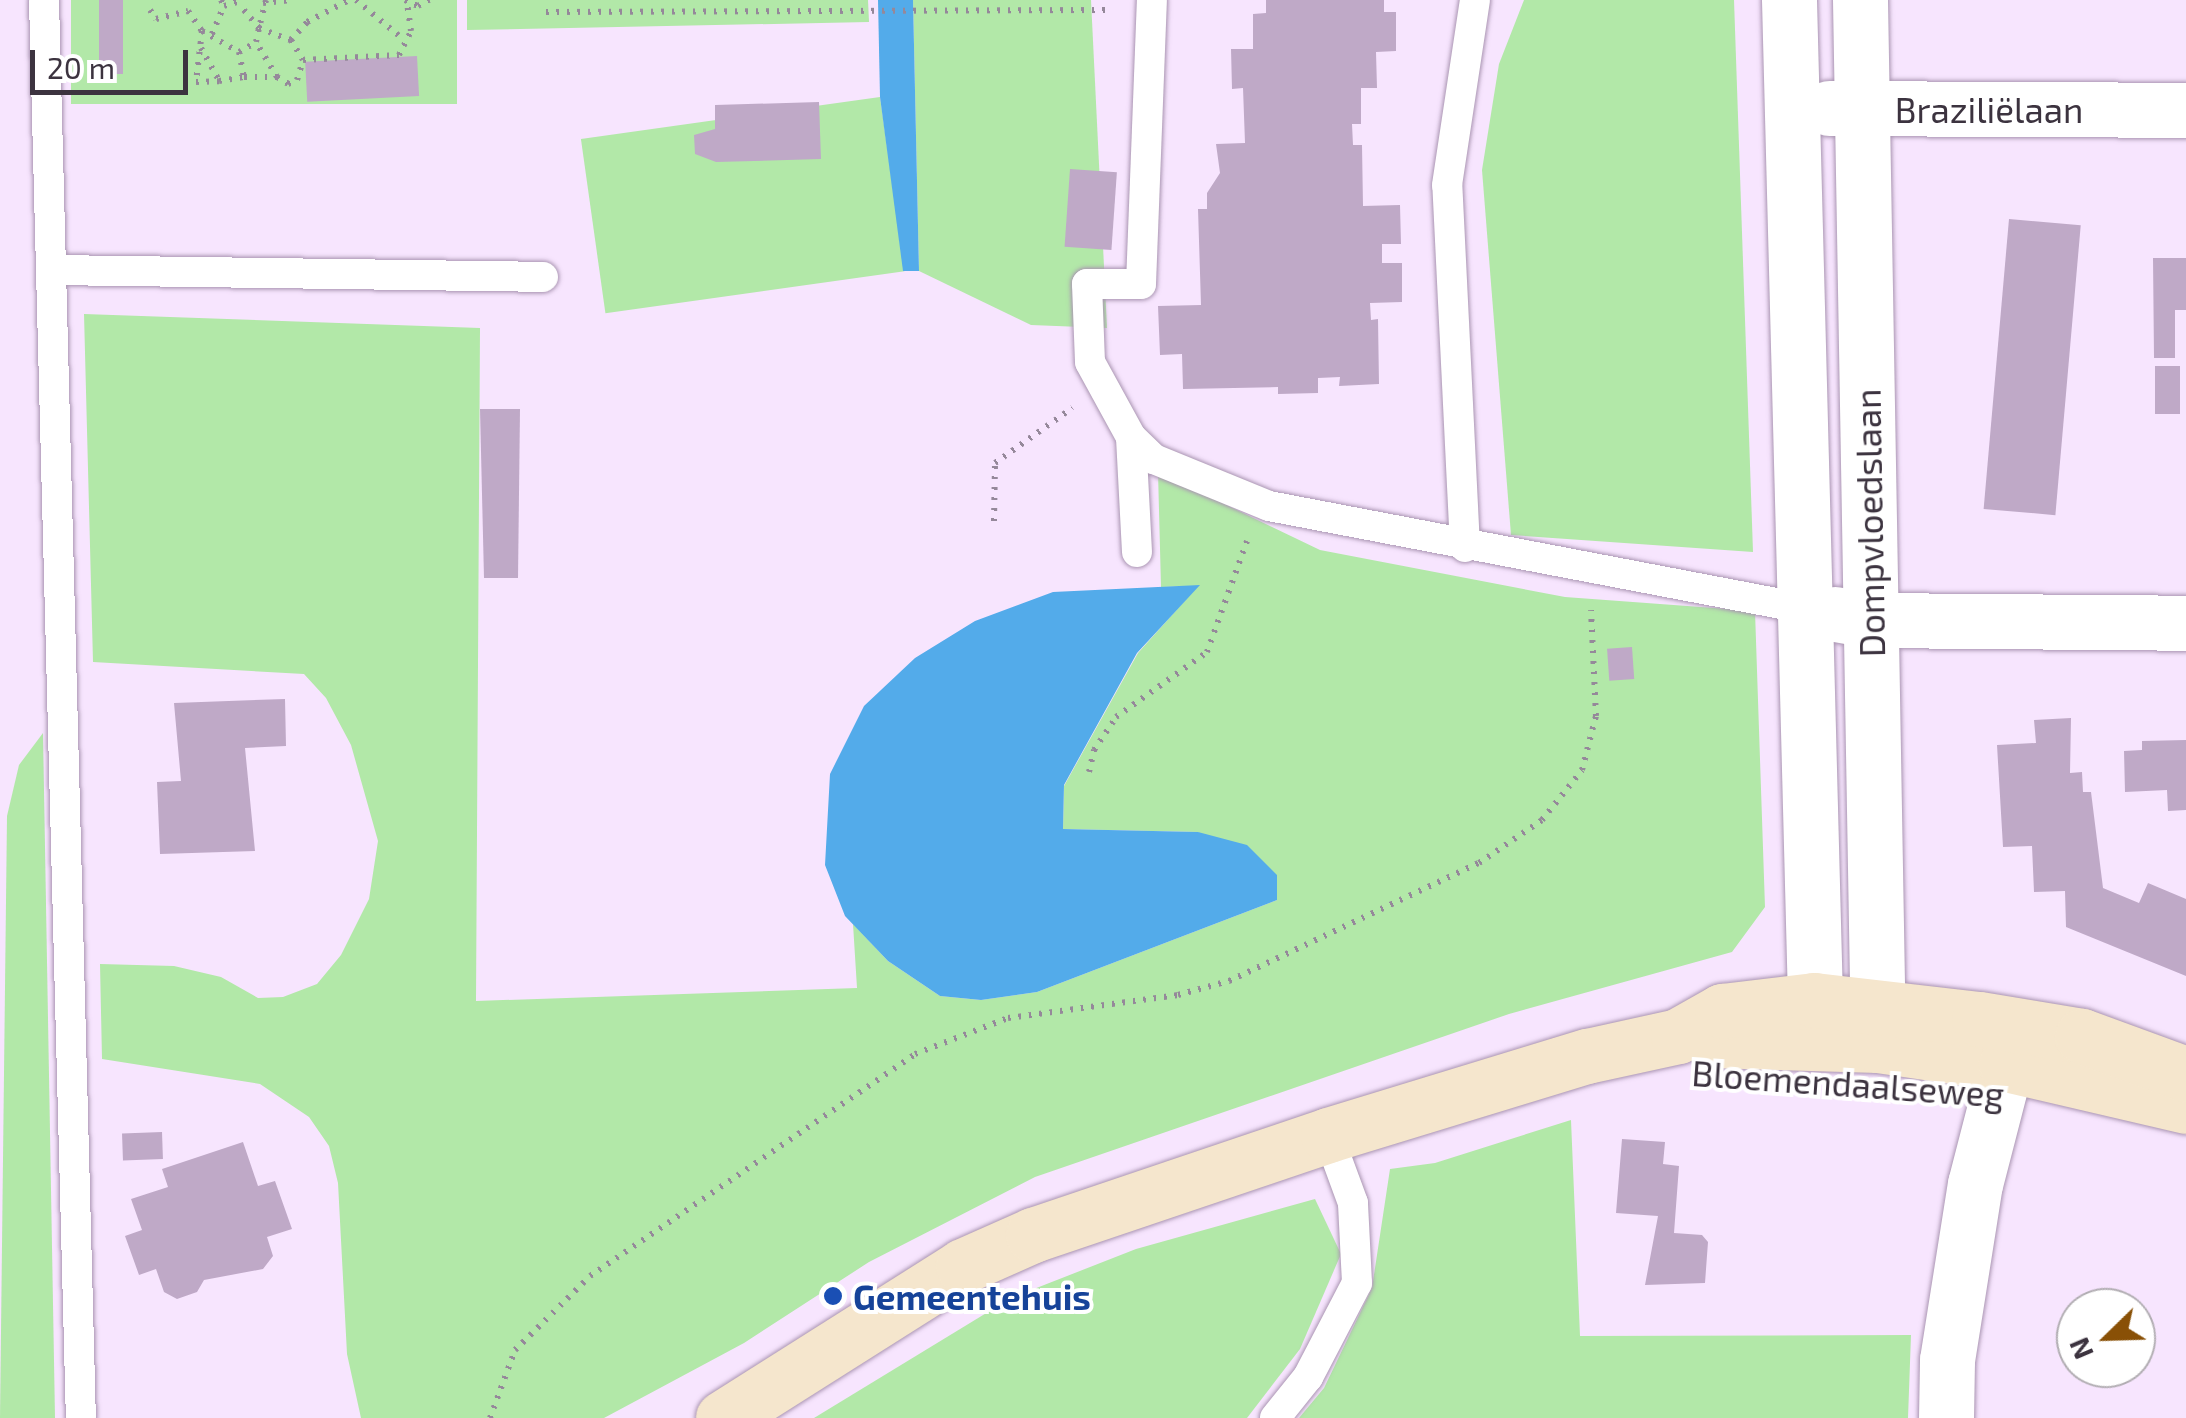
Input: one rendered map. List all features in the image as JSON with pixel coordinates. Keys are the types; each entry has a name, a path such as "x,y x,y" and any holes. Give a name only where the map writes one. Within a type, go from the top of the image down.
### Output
{"street":[{"name":"Dompvloedslaan","path":"1789,0 1815,1020"},
{"name":"Dompvloedslaan","path":"1860,0 1879,1027"},
{"name":"Braziliëlaan","path":"1791,107 2186,110"},
{"path":"1802,608 1870,620 2186,623"},
{"name":"Bloemendaalseweg","path":"723,1418 963,1266 1033,1235 1328,1135 1587,1056 1678,1036 1815,1020 2011,1044 2186,1106"},
{"name":"Bloemendaalseweg","path":"2011,1044 2082,1036 2186,1074"},
{"path":"1946,1418 1947,1360 1975,1184 2011,1044"}],"lane":[{"path":"44,0 81,1418"},
{"path":"1465,547 1447,185 1475,0"},
{"path":"1137,552 1131,437 1090,362 1087,284 1141,284 1152,5"},
{"path":"52,270 544,277"},
{"name":"Dompvloedslaan","path":"1131,437 1154,459 1258,501 1465,547 1802,608"},
{"path":"1275,1418 1308,1377 1356,1283 1353,1203 1328,1135"}],"path":[{"path":"238,52 256,42 264,2 292,0"},
{"path":"291,40 307,22 348,0"},
{"path":"356,0 403,39"},
{"path":"405,1 418,6 430,0"},
{"path":"676,0 676,10"},
{"path":"303,60 399,55 403,39 410,31 405,1"},
{"path":"212,34 222,3 240,2 260,28 291,40 303,60 297,80 288,84 278,77 256,42"},
{"path":"546,12 922,14 1152,5"},
{"path":"150,10 156,19 188,11 202,31 238,52 244,76"},
{"path":"202,31 196,82 244,76 278,77"},
{"path":"200,47 220,81"},
{"path":"994,521 995,463 1046,420 1095,404 1131,437"},
{"path":"1089,772 1094,750 1116,717 1207,652 1258,501"},
{"path":"490,1418 515,1350 590,1276 914,1054 1008,1018 1178,995 1230,981 1480,863 1542,820 1582,770 1596,716 1589,569"}],"green space":[{"path":"71,0 457,0 457,104 71,104"},
{"path":"467,0 868,0 869,22 467,30"},
{"path":"913,0 1091,0 1107,328 1031,325 919,271"},
{"path":"1524,0 1734,0 1753,552 1511,535 1482,170 1499,64"},
{"path":"880,97 904,271 605,313 581,139"},
{"path":"84,314 480,328 476,1001 857,988 853,924 888,961 940,996 981,1000 1037,992 1277,900 1198,832 1063,829 1064,786 1138,653 1198,586 1161,587 1158,472 1320,550 1565,597 1755,611 1765,907 1732,952 1509,1014 1035,1177 869,1262 744,1343 604,1418 361,1418 347,1354 338,1183 329,1146 309,1117 260,1084 102,1059 100,964 174,966 221,977 258,998 283,997 317,984 341,955 369,899 378,841 351,745 326,698 304,674 93,662"},
{"path":"43,733 55,1418 0,1418 7,816 19,765"},
{"path":"1571,1120 1580,1336 1911,1335 1908,1418 1299,1418 1324,1388 1372,1288 1390,1169 1435,1163"},
{"path":"1315,1199 1341,1254 1300,1349 1247,1418 814,1418 1011,1298 1136,1249"}],"water":[{"path":"878,0 913,0 919,271 903,271 880,97"},
{"path":"1200,585 1137,653 1064,785 1063,829 1198,832 1247,845 1277,875 1277,900 1037,992 981,1000 940,996 888,961 845,916 825,865 830,774 864,706 915,658 975,621 1053,592"}],"building":[{"path":"99,0 123,0 123,74 99,74"},
{"path":"1266,0 1384,0 1384,12 1396,12 1396,51 1376,52 1377,88 1361,88 1361,124 1352,124 1353,145 1362,145 1363,206 1400,205 1401,244 1382,244 1382,263 1402,263 1402,302 1370,303 1371,320 1378,319 1379,384 1339,386 1340,377 1318,378 1318,393 1278,394 1278,387 1183,389 1182,354 1160,355 1158,306 1201,305 1198,209 1207,209 1207,193 1220,173 1216,144 1245,143 1243,88 1232,89 1231,49 1253,49 1253,14 1266,13"},
{"path":"417,56 419,96 307,102 305,62"},
{"path":"819,102 821,159 716,162 695,154 694,135 715,129 715,105"},
{"path":"1070,169 1117,172 1111,250 1065,247"},
{"path":"2009,219 2081,225 2055,515 1984,509"},
{"path":"2153,258 2186,258 2186,310 2175,310 2175,358 2154,358"},
{"path":"2155,366 2180,366 2180,414 2155,414"},
{"path":"480,409 520,409 518,578 484,578"},
{"path":"1632,647 1634,679 1609,681 1607,649"},
{"path":"285,699 286,746 245,748 255,851 160,854 157,782 181,781 174,703"},
{"path":"2071,718 2070,773 2082,772 2083,792 2091,792 2103,888 2139,903 2148,883 2186,899 2186,976 2066,927 2065,891 2034,892 2032,846 2003,847 1997,745 2036,743 2034,720"},
{"path":"2186,740 2186,810 2168,811 2167,790 2125,792 2124,751 2142,750 2142,741"},
{"path":"162,1132 163,1159 123,1160 122,1133"},
{"path":"1622,1139 1665,1142 1663,1164 1679,1166 1674,1233 1702,1235 1708,1242 1705,1283 1645,1285 1658,1216 1616,1213"},
{"path":"243,1142 258,1186 275,1181 292,1229 267,1237 273,1256 263,1269 204,1280 197,1292 177,1299 164,1292 156,1269 139,1275 125,1236 142,1230 131,1199 168,1187 162,1169"}],"place":[{"name":"Gemeentehuis","path":"833,1296"}]}
